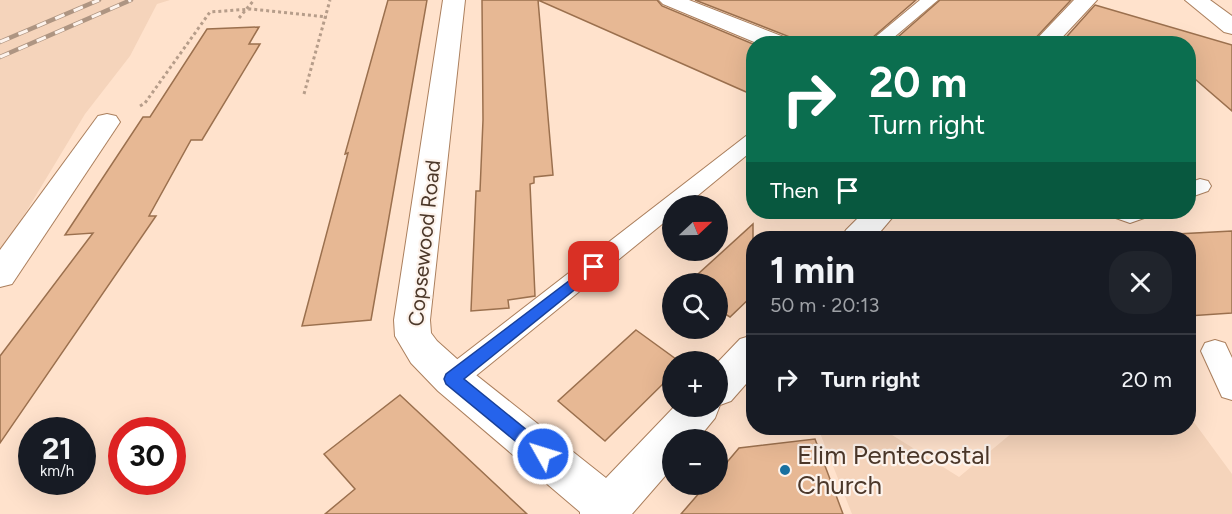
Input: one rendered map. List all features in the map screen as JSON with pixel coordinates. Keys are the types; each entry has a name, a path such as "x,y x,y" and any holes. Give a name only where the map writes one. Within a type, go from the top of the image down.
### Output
{"street":[{"name":"Copsewood Road","path":"454,0 412,320 413,336 424,352 452,379 605,511"},
{"path":"670,0 761,36"},
{"path":"1051,36 1086,0"},
{"path":"1180,0 1200,3 1232,27"},
{"path":"0,275 107,122"},
{"path":"864,231 875,219"},
{"path":"728,377 746,358"},
{"path":"605,511 691,417"}],"lane":[{"path":"884,36 930,0"},
{"path":"452,379 746,146"},
{"path":"1215,351 1232,388"}],"path":[{"path":"239,18 254,0"},
{"path":"304,94 330,0"},
{"path":"107,122 145,104 210,12 245,9 327,17"}],"shaded area":[{"path":"0,0 170,0 157,4 130,56 85,114 0,255"},
{"path":"1196,425 1232,474 1232,514 852,514 821,435 892,435 959,477 1010,435 1196,435"}],"building":[{"path":"388,0 427,0 371,320 302,326 348,153 345,154"},
{"path":"482,0 538,0 553,175 534,177 534,183 530,184 535,296 508,300 509,308 471,311 476,191 480,191 483,120"},
{"path":"538,0 657,0 662,6 746,41 746,92"},
{"path":"695,0 916,0 874,36 787,36"},
{"path":"940,0 1071,0 1037,36 899,36"},
{"path":"1095,5 1232,45 1232,111 1196,80 1196,36 1067,36"},
{"path":"259,27 249,44 260,44 202,140 191,140 149,216 156,216 0,443 0,356 93,233 65,235 143,117 150,117 207,29"},
{"path":"753,224 753,231 746,231 746,302 730,317 728,316 728,273 699,273 712,261 728,261 728,247"},
{"path":"1232,231 1232,313 1196,315 1196,233"},
{"path":"636,330 665,351 662,351 662,385 605,441 558,401"},
{"path":"400,395 527,514 325,514 355,489 324,454"},
{"name":"Elim Pentecostal Church","path":"815,439 843,514 681,514 697,495 728,495 728,461 739,448"}],"railway":[{"path":"0,42 99,0"},
{"path":"0,57 131,0"}],"place":[{"name":"Elim Pentecostal Church","path":"785,470"}],"route":[{"path":"543,454 452,379 594,267"}]}
